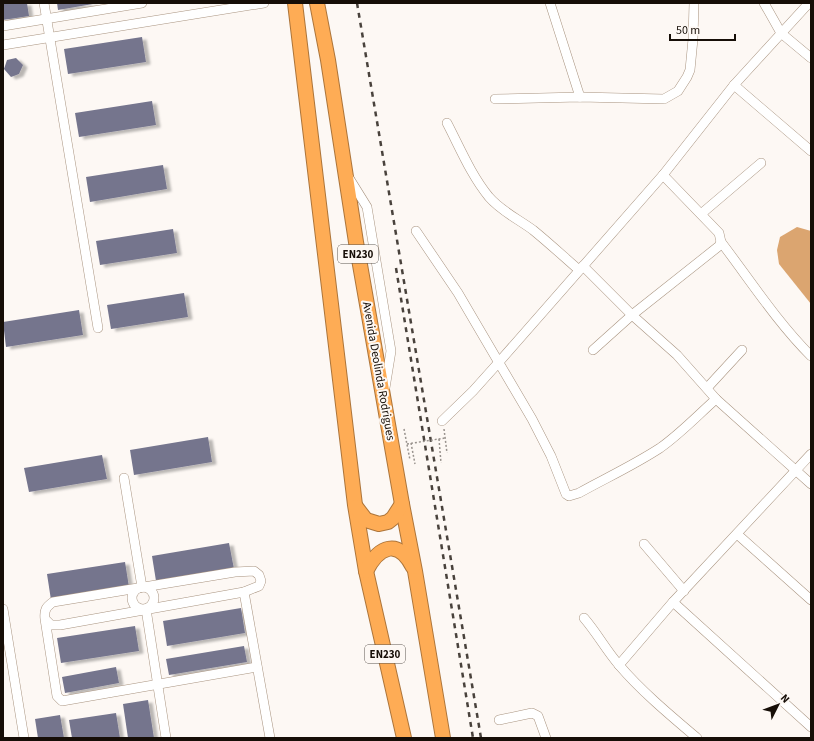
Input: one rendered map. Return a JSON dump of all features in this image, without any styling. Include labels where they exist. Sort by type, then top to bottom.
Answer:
[{"type":"highway","name":"EN230","points":[[295,3],[355,505],[366,571],[404,738]]},
{"type":"highway","name":"Avenida Deolinda Rodrigues","points":[[317,3],[328,60],[345,172],[383,397],[415,571],[443,738]]},
{"type":"highway","points":[[355,505],[366,520],[379,524],[388,522],[393,518],[402,504]]},
{"type":"highway","points":[[366,571],[375,555],[388,548],[396,549],[402,552],[411,562],[415,571]]},
{"type":"street","points":[[44,3],[98,328]]},
{"type":"street","points":[[3,26],[142,3]]},
{"type":"street","points":[[3,45],[228,6],[264,3]]},
{"type":"street","points":[[550,3],[580,97]]},
{"type":"street","points":[[495,99],[580,97],[664,99],[678,91],[690,70],[694,3]]},
{"type":"street","points":[[764,3],[781,33],[811,58]]},
{"type":"street","points":[[442,421],[473,391],[663,175],[734,85],[809,3]]},
{"type":"street","points":[[734,85],[811,151]]},
{"type":"street","points":[[448,123],[480,186],[503,210],[542,237],[581,268],[677,355],[716,399],[811,484]]},
{"type":"street","points":[[701,214],[761,163]]},
{"type":"street","points":[[663,175],[719,233],[721,242],[763,299],[798,343],[811,356]]},
{"type":"street","points":[[416,231],[458,294],[535,425],[551,456],[566,494],[569,496],[579,493],[661,447],[716,399]]},
{"type":"street","points":[[594,350],[632,315],[719,246],[721,242]]},
{"type":"street","points":[[707,388],[742,350]]},
{"type":"street","points":[[618,665],[673,602],[811,454]]},
{"type":"street","points":[[124,478],[142,587]]},
{"type":"street","points":[[737,534],[811,600]]},
{"type":"street","points":[[644,544],[684,591]]},
{"type":"street","points":[[45,619],[51,625],[60,625],[244,592],[259,586],[261,581],[259,575],[254,571],[245,570],[53,602],[47,606],[44,612],[45,619],[57,696],[62,701],[257,667]]},
{"type":"street","points":[[142,587],[150,588],[154,598],[152,604],[146,609],[136,606],[132,599],[136,589],[142,587]]},
{"type":"street","points":[[244,592],[270,738]]},
{"type":"street","points":[[673,602],[811,727]]},
{"type":"street","points":[[3,609],[5,629],[24,738]]},
{"type":"street","points":[[146,609],[166,738]]},
{"type":"street","points":[[584,618],[595,631],[618,665],[662,708],[697,738]]},
{"type":"street","points":[[499,720],[535,714],[538,716],[546,738]]},
{"type":"path","points":[[442,421],[448,453]]},
{"type":"path","points":[[404,429],[410,460]]},
{"type":"path","points":[[407,444],[445,438]]},
{"type":"path","points":[[439,439],[441,463]]},
{"type":"path","points":[[411,443],[415,464]]},
{"type":"shaded area","points":[[797,227],[811,231],[811,304],[779,264],[777,250],[780,237]]},
{"type":"building","points":[[3,3],[27,3],[29,16],[3,20]]},
{"type":"building","points":[[57,3],[93,3],[93,4],[58,10]]},
{"type":"building","points":[[142,37],[146,62],[68,74],[64,49]]},
{"type":"building","points":[[16,58],[23,65],[19,74],[11,77],[4,69],[7,60]]},
{"type":"building","points":[[152,101],[156,125],[79,137],[75,113]]},
{"type":"building","points":[[163,165],[167,189],[90,202],[86,177]]},
{"type":"building","points":[[173,229],[177,253],[100,265],[96,241]]},
{"type":"building","points":[[184,293],[188,317],[111,329],[107,305]]},
{"type":"building","points":[[79,310],[83,335],[6,347],[3,322]]},
{"type":"building","points":[[208,437],[212,462],[134,475],[130,450]]},
{"type":"building","points":[[102,455],[107,479],[29,492],[24,468]]},
{"type":"building","points":[[229,543],[234,569],[156,581],[152,556]]},
{"type":"building","points":[[125,562],[129,587],[51,600],[47,574]]},
{"type":"building","points":[[241,608],[245,633],[167,646],[163,621]]},
{"type":"building","points":[[135,626],[139,651],[61,663],[57,638]]},
{"type":"building","points":[[244,646],[247,662],[169,675],[166,659]]},
{"type":"building","points":[[116,667],[119,683],[65,693],[62,677]]},
{"type":"building","points":[[148,700],[154,738],[128,738],[123,704]]},
{"type":"building","points":[[116,713],[120,738],[72,738],[69,720]]},
{"type":"building","points":[[60,715],[64,738],[38,738],[35,719]]},
{"type":"railway","points":[[357,3],[481,738]]},
{"type":"railway","points":[[396,268],[473,738]]}]
